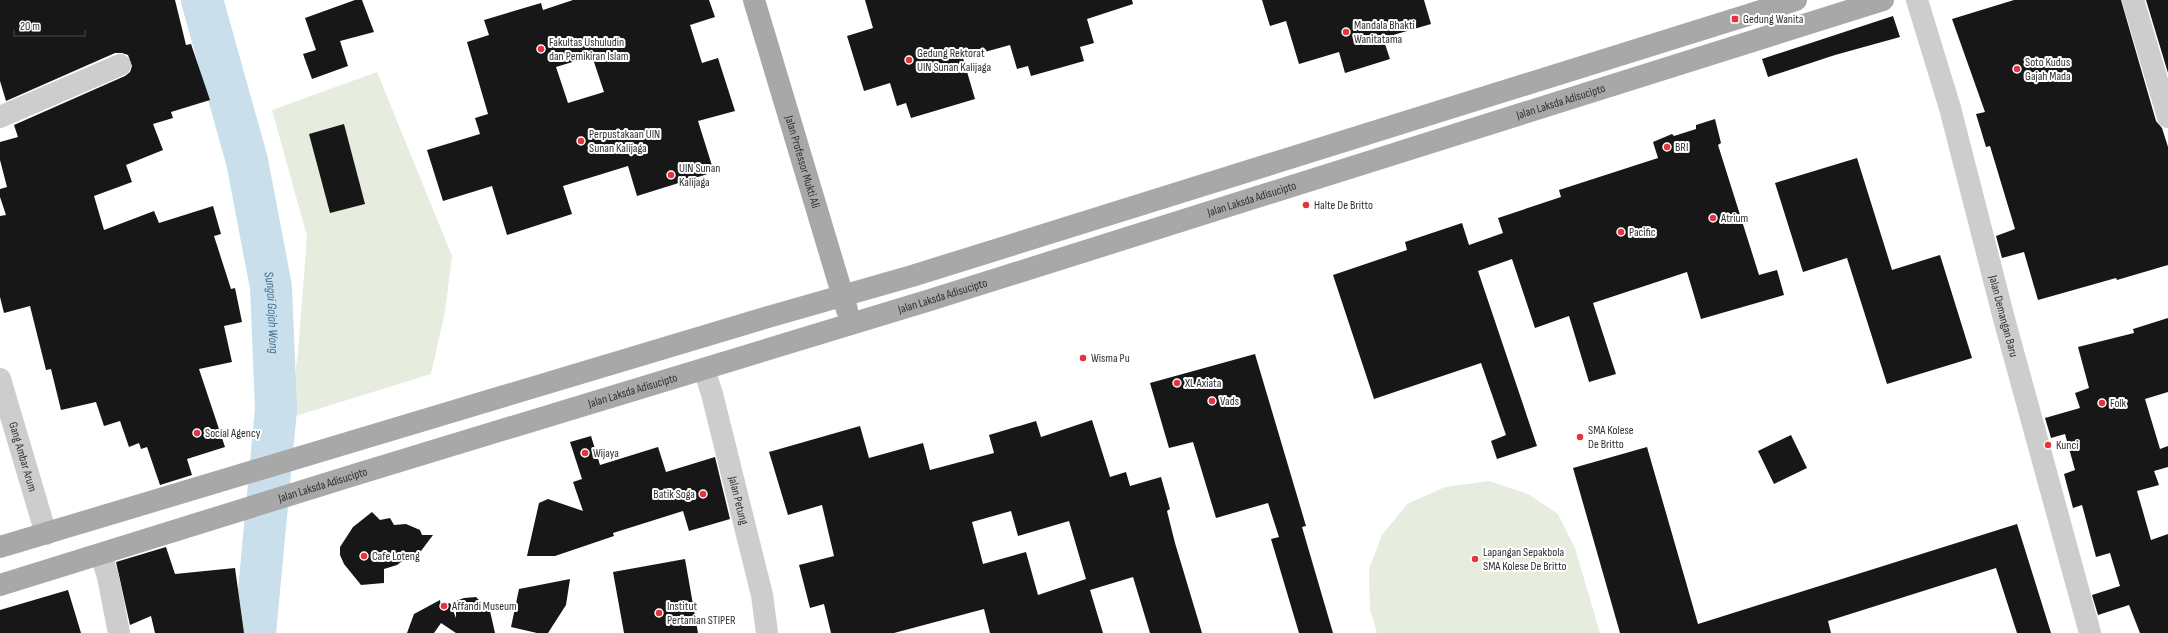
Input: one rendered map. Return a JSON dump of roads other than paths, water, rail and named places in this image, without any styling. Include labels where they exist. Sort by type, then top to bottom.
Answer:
[{"type":"main road","name":"Jalan Professor Mukti Ali","points":[[754,0],[851,324]]},
{"type":"main road","points":[[0,548],[344,444],[912,276],[1796,0]]},
{"type":"main road","name":"Jalan Laksda Adisucipto","points":[[0,585],[354,475],[851,324],[1883,0]]},
{"type":"main road","points":[[1406,121],[1414,148]]},
{"type":"street","name":"Jalan Demangan Baru","points":[[1917,0],[1950,108],[2003,315],[2090,633]]},
{"type":"street","points":[[2133,0],[2168,117]]},
{"type":"street","points":[[0,115],[120,65]]},
{"type":"street","name":"Jalan Petung","points":[[704,369],[712,394],[762,595],[767,633]]},
{"type":"street","name":"Gang Ambar Arum","points":[[0,379],[46,534]]},
{"type":"street","points":[[101,554],[108,577],[119,633]]},
{"type":"waterway","name":"Sungai Gajah Wong","points":[[202,0],[247,161],[271,287],[276,409],[255,633]]},
{"type":"place","name":"Gedung Wanita","points":[[1735,19]]},
{"type":"place","name":"Mandala Bhakti Wanitatama","points":[[1346,32]]},
{"type":"place","name":"Fakultas Ushuludin dan Pemikiran Islam","points":[[541,49]]},
{"type":"place","name":"Gedung Rektorat UIN Sunan Kalijaga","points":[[909,60]]},
{"type":"place","name":"Soto Kudus Gajah Mada","points":[[2017,69]]},
{"type":"place","name":"Perpustakaan UIN Sunan Kalijaga","points":[[581,141]]},
{"type":"place","name":"BRI","points":[[1667,147]]},
{"type":"place","name":"UIN Sunan Kalijaga","points":[[671,175]]},
{"type":"place","name":"Halte De Britto","points":[[1306,205]]},
{"type":"place","name":"Atrium","points":[[1713,218]]},
{"type":"place","name":"Pacific","points":[[1621,232]]},
{"type":"place","name":"Wisma Pu","points":[[1083,358]]},
{"type":"place","name":"XL Axiata","points":[[1177,383]]},
{"type":"place","name":"Vads","points":[[1212,401]]},
{"type":"place","name":"Folk","points":[[2102,403]]},
{"type":"place","name":"Social Agency","points":[[197,433]]},
{"type":"place","name":"SMA Kolese De Britto","points":[[1580,437]]},
{"type":"place","name":"Kunci","points":[[2048,445]]},
{"type":"place","name":"Wijaya","points":[[585,453]]},
{"type":"place","name":"Batik Soga","points":[[703,494]]},
{"type":"place","name":"Cafe Loteng","points":[[364,556]]},
{"type":"place","name":"Lapangan Sepakbola SMA Kolese De Britto","points":[[1475,559]]},
{"type":"place","name":"Affandi Museum","points":[[444,606]]},
{"type":"place","name":"Institut Pertanian STIPER","points":[[659,613]]}]
